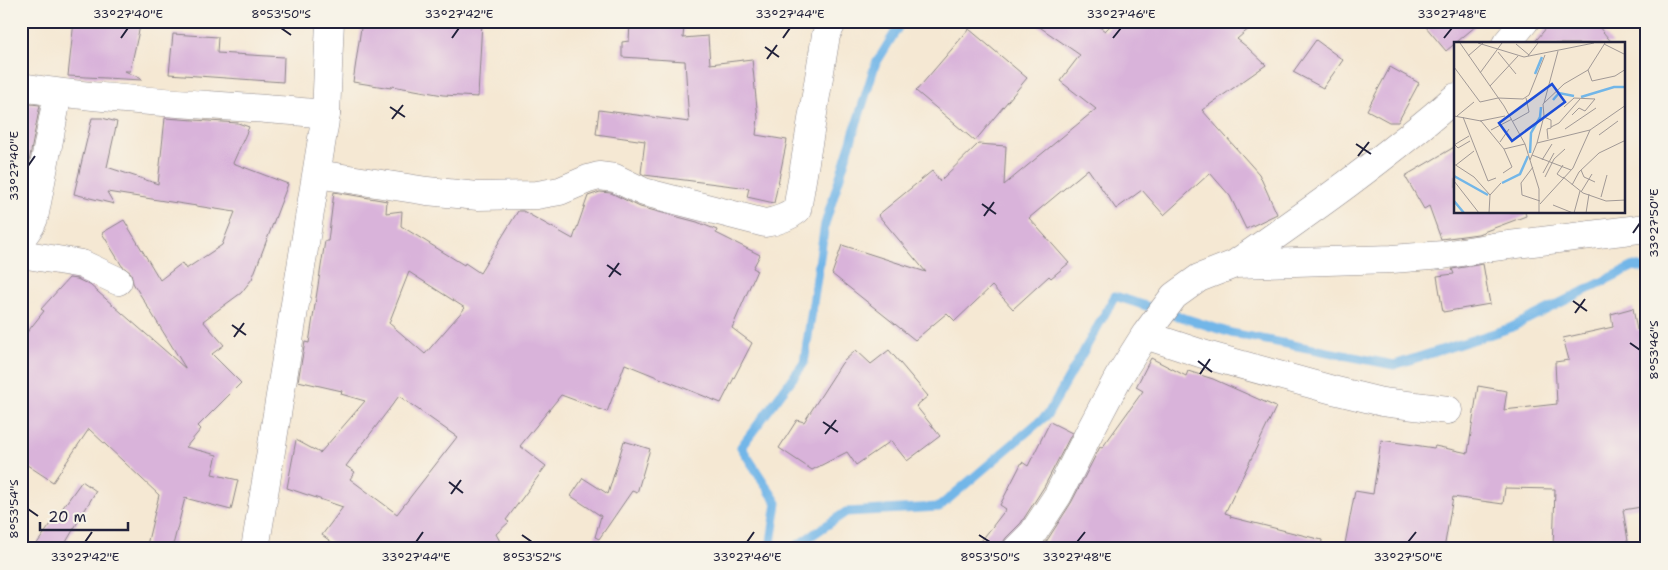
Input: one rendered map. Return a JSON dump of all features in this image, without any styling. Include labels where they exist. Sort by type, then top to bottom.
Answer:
[{"type":"street","points":[[255,549],[326,114],[330,21]]},
{"type":"street","points":[[317,174],[427,191],[478,196],[537,195],[560,191],[588,178],[600,176],[615,178],[644,192],[766,223],[778,221],[797,210],[826,35],[833,21]]},
{"type":"street","points":[[1508,42],[1525,21]]},
{"type":"street","points":[[21,87],[58,93],[326,114]]},
{"type":"street","points":[[21,239],[31,226],[34,218],[58,93]]},
{"type":"street","points":[[1017,549],[1033,533],[1058,495],[1118,378],[1174,296],[1198,278],[1236,264],[1354,180],[1454,99]]},
{"type":"street","points":[[1236,264],[1435,256],[1647,228]]},
{"type":"street","points":[[21,254],[82,264],[118,281]]},
{"type":"street","points":[[1147,333],[1206,355],[1333,390],[1382,402],[1448,410]]},
{"type":"building","points":[[74,21],[96,21],[96,23],[140,26],[130,71],[125,71],[142,80],[68,76]]},
{"type":"building","points":[[362,21],[482,21],[478,97],[443,95],[392,86],[391,88],[353,82]]},
{"type":"building","points":[[1031,21],[1091,21],[1105,31],[1115,21],[1258,21],[1237,39],[1266,65],[1202,110],[1259,174],[1277,214],[1246,229],[1230,196],[1210,173],[1164,215],[1142,190],[1116,209],[1088,169],[1029,218],[1069,263],[1051,278],[1049,276],[1013,309],[992,286],[955,321],[947,313],[915,340],[832,274],[842,245],[926,272],[878,215],[932,171],[940,181],[978,144],[1006,146],[1004,185],[1096,109],[1060,81],[1080,55]]},
{"type":"building","points":[[1421,21],[1482,21],[1457,42],[1454,42],[1454,44],[1446,51]]},
{"type":"building","points":[[1552,21],[1594,21],[1611,42],[1535,42]]},
{"type":"building","points":[[630,22],[684,25],[683,38],[708,36],[710,64],[752,59],[758,118],[756,135],[787,140],[774,203],[747,197],[749,188],[644,175],[641,173],[645,141],[596,134],[599,110],[689,122],[685,61],[622,57],[622,42],[629,41]]},
{"type":"building","points":[[969,29],[1027,78],[975,141],[916,91]]},
{"type":"building","points":[[173,34],[218,37],[217,53],[284,57],[283,82],[169,74]]},
{"type":"building","points":[[1316,40],[1343,60],[1323,88],[1293,72]]},
{"type":"building","points":[[1390,67],[1419,83],[1398,122],[1389,122],[1367,110]]},
{"type":"building","points":[[21,103],[40,105],[26,177],[21,177]]},
{"type":"building","points":[[92,118],[102,118],[117,122],[107,167],[158,184],[165,118],[238,123],[249,127],[233,163],[288,184],[252,279],[241,293],[203,321],[224,345],[212,354],[241,383],[198,426],[201,429],[186,447],[217,455],[212,474],[238,480],[231,510],[185,498],[172,549],[146,549],[159,495],[89,429],[53,482],[21,461],[21,340],[44,311],[41,309],[69,278],[77,279],[90,285],[186,369],[133,283],[131,273],[122,266],[102,233],[124,220],[160,280],[182,263],[186,269],[222,245],[235,212],[107,192],[114,204],[74,194]]},
{"type":"building","points":[[1454,147],[1454,214],[1526,214],[1526,216],[1478,234],[1441,239],[1429,206],[1424,209],[1405,176]]},
{"type":"building","points":[[334,192],[387,201],[386,213],[402,211],[401,226],[480,273],[518,211],[523,211],[573,239],[588,196],[600,192],[611,193],[640,207],[697,222],[717,230],[716,233],[760,255],[753,268],[757,270],[732,328],[752,343],[721,403],[625,364],[607,412],[561,395],[520,446],[546,466],[506,520],[509,522],[496,534],[504,549],[341,549],[322,535],[343,507],[287,488],[296,440],[320,453],[365,401],[341,394],[342,391],[298,381],[305,342],[309,343],[325,241],[328,241]],"holes":[[[409,272],[465,308],[425,354],[389,323]],[[399,396],[457,437],[397,514],[350,479],[355,472],[346,466]]]},
{"type":"building","points":[[1483,264],[1490,304],[1443,312],[1437,276],[1454,274],[1452,269]]},
{"type":"building","points":[[1633,308],[1637,330],[1647,326],[1647,506],[1623,510],[1628,541],[1589,547],[1589,549],[1553,549],[1555,489],[1505,488],[1503,504],[1453,497],[1444,549],[1344,549],[1355,491],[1373,494],[1381,440],[1434,448],[1435,446],[1468,453],[1478,386],[1507,391],[1504,410],[1557,404],[1555,362],[1569,360],[1563,338],[1613,327],[1611,314]]},
{"type":"building","points":[[856,350],[871,364],[889,350],[928,396],[916,406],[940,436],[907,461],[891,441],[856,465],[847,452],[812,470],[779,448],[797,420],[804,422],[842,363]]},
{"type":"building","points":[[1151,358],[1186,376],[1188,371],[1213,379],[1276,407],[1225,513],[1231,515],[1230,517],[1322,540],[1321,549],[1039,549],[1046,542],[1071,503],[1100,447],[1102,448],[1143,391],[1136,387]]},
{"type":"building","points":[[1050,422],[1072,433],[1044,487],[1021,523],[1006,538],[1002,544],[1002,549],[975,549],[1006,509],[1000,505],[1022,462],[1028,466]]},
{"type":"building","points":[[624,441],[650,449],[637,493],[632,491],[599,539],[595,537],[601,516],[571,496],[583,478],[608,494]]},
{"type":"building","points":[[82,481],[96,491],[62,549],[33,549]]},
{"type":"waterway","points":[[770,549],[777,503],[741,447],[804,363],[825,224],[875,65],[902,21]]},
{"type":"waterway","points":[[792,549],[846,512],[939,507],[1048,414],[1115,296],[1231,333],[1394,365],[1510,328],[1634,266],[1647,269]]}]
